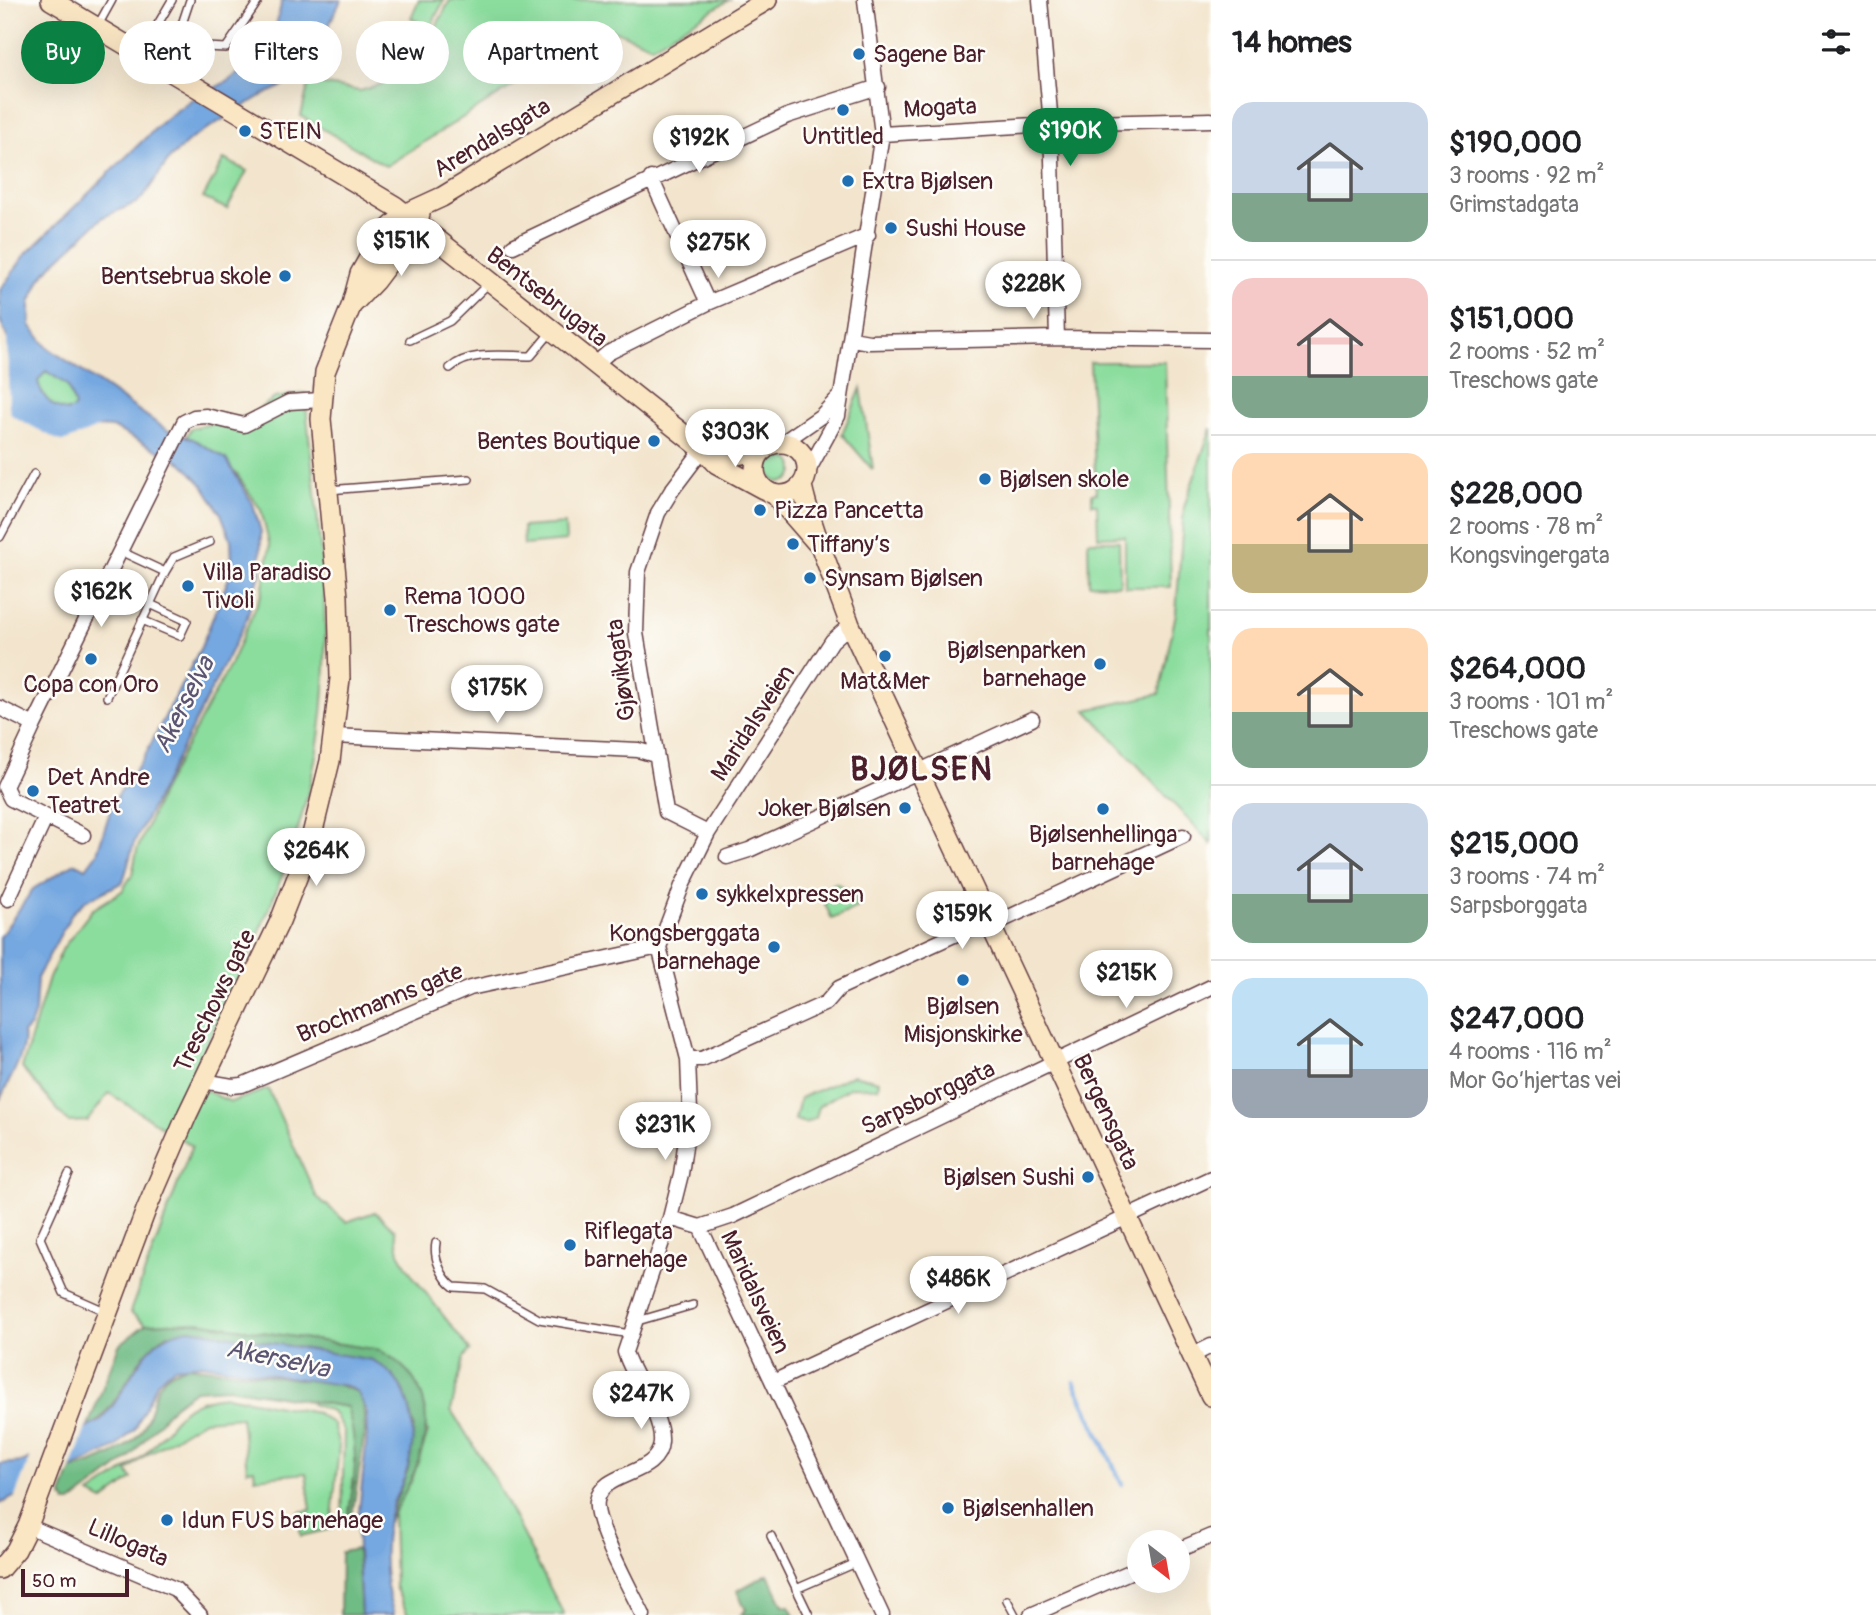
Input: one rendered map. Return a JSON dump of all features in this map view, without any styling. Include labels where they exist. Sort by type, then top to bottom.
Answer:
[{"type":"street","name":"Bentsebrugata","points":[[51,0],[87,21]]},
{"type":"street","name":"Arendalsgata","points":[[415,216],[767,0]]},
{"type":"street","points":[[843,393],[830,409],[773,447],[755,466],[757,478],[769,492],[790,494],[805,479],[833,430],[843,393],[882,134],[865,0]]},
{"type":"street","points":[[1040,0],[1051,124],[1057,338]]},
{"type":"street","name":"Bentsebrugata","points":[[191,84],[415,216],[489,282],[705,450],[717,464],[769,492]]},
{"type":"street","points":[[513,246],[651,178],[787,116],[878,87]]},
{"type":"street","name":"Mogata","points":[[882,134],[1051,124],[1211,120]]},
{"type":"street","points":[[651,178],[708,303]]},
{"type":"street","name":"Treschows gate","points":[[0,1569],[16,1550],[28,1526],[146,1210],[294,888],[317,821],[333,736],[341,648],[321,400],[331,355],[352,304],[375,281],[415,216]]},
{"type":"street","points":[[594,365],[608,353],[708,303],[868,235]]},
{"type":"street","points":[[852,340],[1211,340]]},
{"type":"street","points":[[83,835],[11,799],[5,787],[179,430],[194,417],[206,416],[244,425],[289,402],[321,400]]},
{"type":"street","points":[[705,450],[737,454],[773,447],[801,452],[805,479]]},
{"type":"street","name":"Gjøvikgata","points":[[705,450],[672,490],[659,513],[638,572],[636,633],[666,812],[708,833]]},
{"type":"street","name":"Bergensgata","points":[[805,479],[817,544],[839,591],[850,625],[1211,1396]]},
{"type":"street","name":"Bergensgata","points":[[769,492],[817,544]]},
{"type":"street","name":"Maridalsveien","points":[[659,947],[682,886],[708,833],[832,641],[850,625]]},
{"type":"street","points":[[0,708],[34,725]]},
{"type":"street","points":[[727,857],[749,850],[1032,719]]},
{"type":"street","points":[[333,736],[638,750],[655,755]]},
{"type":"street","points":[[8,899],[46,817]]},
{"type":"street","points":[[688,1059],[702,1059],[826,1003],[839,989],[1183,836]]},
{"type":"street","points":[[643,1615],[600,1523],[597,1505],[604,1488],[646,1465],[660,1448],[658,1425],[625,1352],[670,1217],[681,1174],[690,1112],[688,1059],[659,947]]},
{"type":"street","name":"Brochmanns gate","points":[[204,1081],[242,1085],[470,988],[659,947]]},
{"type":"street","name":"Sarpsborggata","points":[[700,1227],[733,1216],[1211,987]]},
{"type":"street","points":[[773,1382],[1211,1178]]},
{"type":"street","name":"Maridalsveien","points":[[670,1217],[700,1227],[882,1615]]},
{"type":"street","points":[[1191,1356],[1211,1346]]},
{"type":"street","name":"Lillogata","points":[[28,1526],[175,1589],[200,1615]]},
{"type":"street","points":[[1190,1545],[1211,1536]]},
{"type":"street","points":[[1031,1615],[1127,1572]]},
{"type":"lane","points":[[100,21],[111,0]]},
{"type":"lane","points":[[160,21],[172,0]]},
{"type":"lane","points":[[190,0],[179,33],[205,47],[226,48],[259,0]]},
{"type":"lane","points":[[410,340],[450,321],[472,303],[489,282]]},
{"type":"lane","points":[[450,368],[457,362],[477,356],[531,356],[551,331]]},
{"type":"lane","points":[[0,537],[34,474]]},
{"type":"lane","points":[[327,490],[470,479]]},
{"type":"lane","points":[[107,697],[174,557],[211,542]]},
{"type":"lane","points":[[120,551],[165,572]]},
{"type":"lane","points":[[142,620],[180,636],[187,621],[150,604]]},
{"type":"lane","points":[[69,1174],[40,1238],[42,1247],[64,1293],[107,1312]]},
{"type":"lane","points":[[436,1243],[434,1252],[441,1271],[454,1287],[485,1289],[539,1318],[631,1328],[693,1305]]},
{"type":"lane","points":[[771,1536],[808,1615]]},
{"type":"lane","points":[[796,1589],[856,1563]]},
{"type":"lane","points":[[1007,1600],[1015,1615]]},
{"type":"green space","points":[[419,0],[444,0],[434,21],[417,21],[411,18]]},
{"type":"green space","points":[[450,0],[729,0],[652,46],[623,34],[623,21],[463,21],[463,84],[516,84],[386,166],[301,116],[309,84],[360,91],[382,84],[449,84],[449,21],[439,21]]},
{"type":"green space","points":[[224,159],[247,171],[227,209],[203,198]]},
{"type":"green space","points":[[1090,362],[1165,362],[1171,587],[1125,587],[1125,536],[1098,537],[1097,504],[1092,504],[1092,494],[1096,493]]},
{"type":"green space","points":[[46,371],[67,385],[75,406],[72,411],[55,406],[42,393],[38,381]]},
{"type":"green space","points":[[861,388],[873,469],[842,434]]},
{"type":"green space","points":[[305,393],[325,615],[324,689],[318,742],[308,793],[276,892],[188,1083],[231,1102],[268,1089],[316,1196],[346,1222],[375,1212],[395,1230],[399,1253],[412,1275],[470,1350],[464,1357],[451,1410],[491,1473],[564,1615],[408,1615],[395,1587],[393,1512],[412,1480],[428,1432],[379,1350],[198,1322],[146,1324],[130,1312],[192,1146],[109,1093],[87,1121],[68,1122],[22,1068],[49,978],[63,948],[92,910],[122,891],[132,875],[137,850],[161,793],[230,665],[262,593],[270,547],[261,510],[236,473],[183,441],[192,428],[248,416],[275,398]]},
{"type":"green space","points":[[1211,428],[1211,844],[1086,710],[1159,694],[1176,613],[1184,507]]},
{"type":"green space","points":[[781,456],[790,460],[794,469],[790,478],[781,482],[772,478],[768,469],[772,460]]},
{"type":"green space","points":[[565,524],[566,541],[524,545],[523,527]]},
{"type":"green space","points":[[1088,541],[1119,541],[1120,585],[1089,584]]},
{"type":"green space","points":[[836,883],[853,893],[858,907],[832,919],[819,892]]},
{"type":"green space","points":[[853,1075],[879,1081],[878,1088],[851,1087],[819,1106],[816,1118],[805,1123],[795,1120],[800,1098]]},
{"type":"green space","points":[[198,1322],[379,1350],[403,1366],[418,1386],[425,1407],[426,1429],[412,1476],[388,1522],[408,1469],[414,1426],[401,1387],[371,1360],[168,1334],[155,1343],[135,1367],[110,1407],[87,1429],[119,1345],[146,1324]]},
{"type":"green space","points":[[186,1366],[333,1383],[357,1392],[363,1400],[365,1431],[351,1523],[347,1523],[355,1452],[347,1407],[228,1388],[195,1390],[173,1406],[128,1459],[71,1503],[66,1503],[62,1495],[71,1470],[110,1455],[129,1444],[142,1430],[159,1384],[174,1371]]},
{"type":"green space","points":[[227,1396],[317,1413],[333,1424],[339,1446],[331,1529],[301,1536],[298,1512],[311,1510],[306,1473],[255,1478],[254,1469],[247,1470],[241,1417],[204,1420],[143,1457],[127,1471],[132,1479],[103,1501],[90,1494],[143,1456],[186,1409],[210,1398]]},
{"type":"green space","points":[[311,1401],[348,1407],[354,1438],[355,1465],[347,1523],[342,1523],[344,1431],[332,1411],[311,1404]]},
{"type":"green space","points":[[357,1549],[361,1615],[340,1615],[341,1552]]},
{"type":"green space","points":[[768,1574],[783,1605],[789,1606],[794,1615],[740,1615],[746,1610],[737,1591]]},
{"type":"water","points":[[282,0],[341,0],[331,21],[277,21]]},
{"type":"water","points":[[228,81],[229,84],[287,84],[259,97],[191,139],[170,158],[144,196],[136,203],[103,217],[53,264],[40,279],[30,303],[30,325],[47,347],[167,430],[193,439],[226,459],[253,504],[261,532],[260,574],[246,621],[134,843],[123,882],[85,901],[72,913],[37,978],[35,1012],[30,1026],[23,1033],[20,1058],[0,1100],[0,937],[33,889],[75,863],[86,868],[97,853],[113,802],[143,759],[201,647],[232,566],[231,540],[221,514],[203,485],[182,463],[114,428],[71,426],[47,414],[29,391],[0,320],[0,290],[26,254],[164,120],[191,100]],"holes":[[[46,371],[67,385],[75,406],[72,411],[60,409],[42,393],[38,381]]]},
{"type":"water","points":[[190,1329],[372,1360],[386,1369],[397,1381],[410,1409],[412,1441],[406,1473],[391,1507],[386,1531],[386,1579],[394,1615],[361,1615],[357,1529],[367,1436],[366,1409],[357,1392],[347,1386],[202,1364],[175,1367],[158,1381],[135,1429],[116,1447],[0,1504],[0,1464],[24,1462],[100,1421],[147,1353],[173,1333]]},
{"type":"pier","points":[[87,1425],[69,1475],[13,1502],[31,1455]]},
{"type":"waterway","name":"Akerselva","points":[[20,337],[22,406],[63,428],[101,412]]},
{"type":"waterway","points":[[1074,1382],[1122,1484]]},
{"type":"place","name":"Sagene Bar","points":[[859,54]]},
{"type":"place","name":"Untitled","points":[[843,110]]},
{"type":"place","name":"STEIN","points":[[245,131]]},
{"type":"place","name":"Extra Bjølsen","points":[[848,181]]},
{"type":"place","name":"Sushi House","points":[[891,228]]},
{"type":"place","name":"Bentsebrua skole","points":[[285,276]]},
{"type":"place","name":"Bentes Boutique","points":[[654,441]]},
{"type":"place","name":"Bjølsen skole","points":[[985,479]]},
{"type":"place","name":"Pizza Pancetta","points":[[760,510]]},
{"type":"place","name":"Tiffany’s","points":[[793,544]]},
{"type":"place","name":"Synsam Bjølsen","points":[[810,578]]},
{"type":"place","name":"Villa Paradiso Tivoli","points":[[188,586]]},
{"type":"place","name":"Rema 1000 Treschows gate","points":[[390,610]]},
{"type":"place","name":"Mat&Mer","points":[[885,656]]},
{"type":"place","name":"Copa con Oro","points":[[91,659]]},
{"type":"place","name":"Bjølsenparken barnehage","points":[[1100,664]]},
{"type":"place","name":"Det Andre Teatret","points":[[33,791]]},
{"type":"place","name":"Joker Bjølsen","points":[[905,808]]},
{"type":"place","name":"Bjølsenhellinga barnehage","points":[[1103,809]]},
{"type":"place","name":"sykkelxpressen","points":[[702,894]]},
{"type":"place","name":"Kongsberggata barnehage","points":[[774,947]]},
{"type":"place","name":"Bjølsen Misjonskirke","points":[[963,980]]},
{"type":"place","name":"Bjølsen Sushi","points":[[1088,1177]]},
{"type":"place","name":"Riflegata barnehage","points":[[570,1245]]},
{"type":"place","name":"Bjølsenhallen","points":[[948,1508]]},
{"type":"place","name":"Idun FUS barnehage","points":[[167,1520]]},
{"type":"district","name":"BJØLSEN","points":[[922,770]]}]
